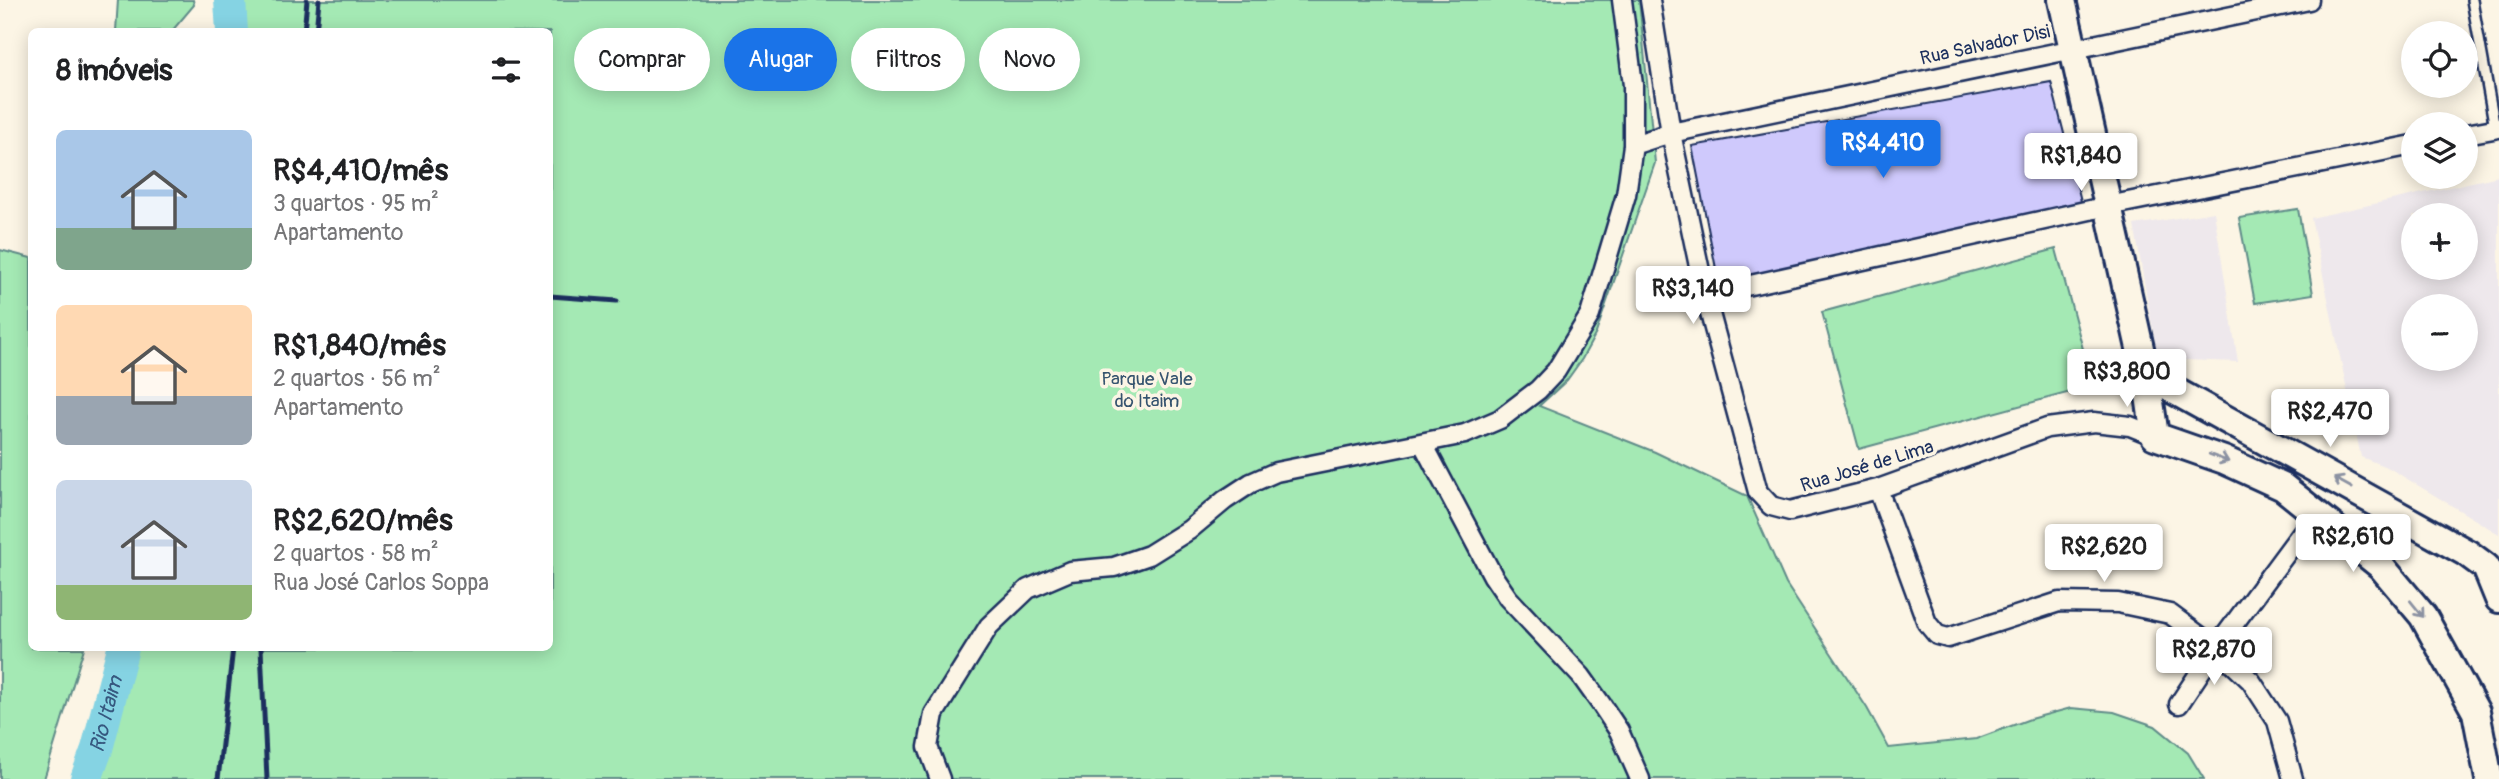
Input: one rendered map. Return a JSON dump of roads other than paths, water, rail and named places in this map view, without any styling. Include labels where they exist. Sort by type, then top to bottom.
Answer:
[{"type":"street","points":[[940,779],[928,747],[934,714],[989,626],[1028,589],[1070,571],[1114,567],[1149,555],[1189,530],[1225,500],[1251,483],[1276,472],[1465,434],[1500,419],[1538,390],[1556,371],[1590,315],[1626,195],[1633,145],[1633,85],[1622,0]]},
{"type":"street","name":"Rua José de Lima","points":[[1650,0],[1671,133],[1704,295],[1758,492],[1771,506],[1790,511],[1878,489],[2047,428],[2094,422],[2130,426],[2155,436]]},
{"type":"street","points":[[2062,0],[2146,375],[2155,436],[2224,460],[2283,487],[2381,566],[2423,616],[2476,712],[2489,779]]},
{"type":"street","name":"Rua Salvador Disi","points":[[1633,145],[1671,133],[2309,0]]},
{"type":"street","points":[[2478,132],[2497,128]]},
{"type":"street","points":[[1704,295],[2108,206],[2401,147]]},
{"type":"street","points":[[2146,375],[2492,567],[2499,599]]},
{"type":"street","points":[[1423,444],[1493,576],[1508,598],[1581,676],[1619,731],[1640,779]]},
{"type":"street","points":[[1878,489],[1927,623],[1937,635],[1948,638],[2059,602],[2118,603],[2170,614],[2216,648],[2251,681],[2277,721],[2294,779]]},
{"type":"street","points":[[2179,704],[2216,648],[2317,512]]},
{"type":"lane","points":[[2472,0],[2497,128]]},
{"type":"waterway","name":"Rio Itaim","points":[[230,0],[232,28]]},
{"type":"waterway","name":"Rio Itaim","points":[[86,779],[97,749],[122,651]]},
{"type":"railway","points":[[304,28],[307,0]]},
{"type":"railway","points":[[316,28],[319,0]]},
{"type":"railway","points":[[553,296],[617,301]]},
{"type":"railway","points":[[218,779],[233,651]]},
{"type":"railway","points":[[261,651],[267,779]]},
{"type":"park label","name":"Parque Vale do Itaim","points":[[1147,390]]}]
